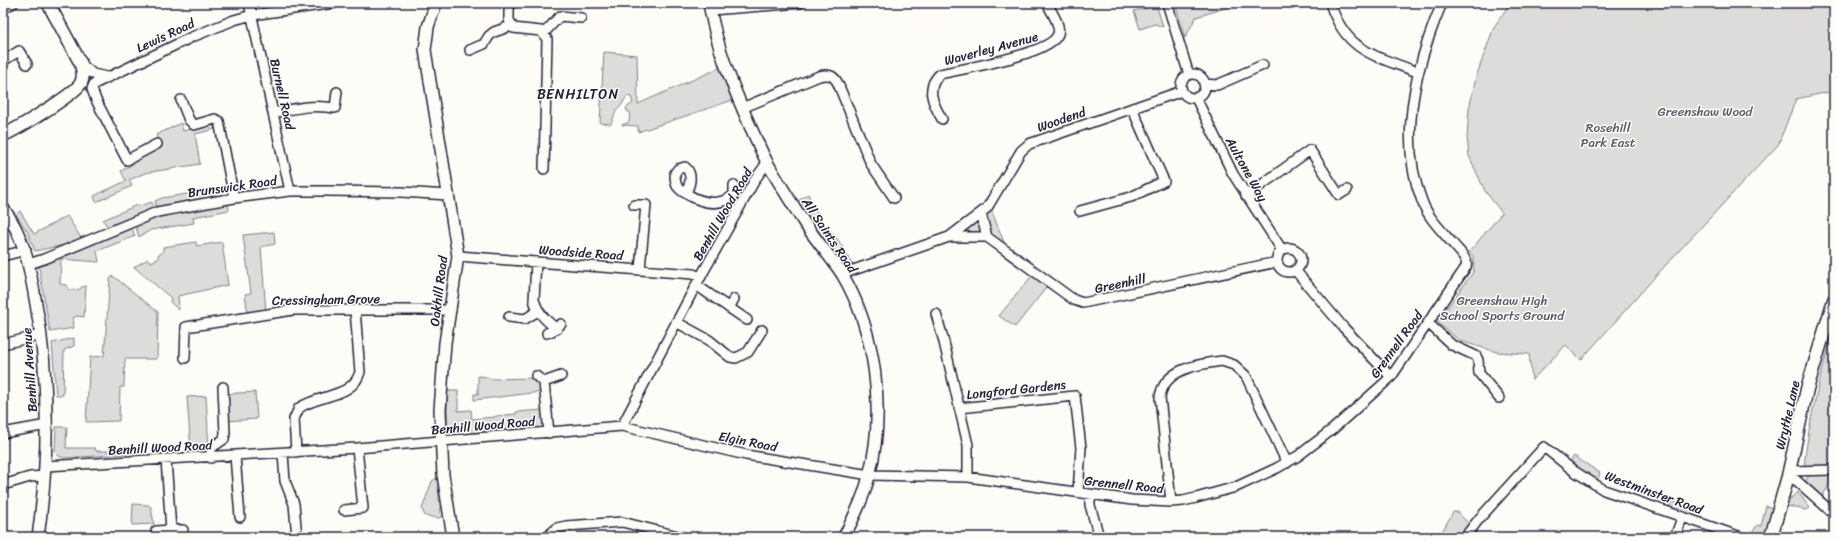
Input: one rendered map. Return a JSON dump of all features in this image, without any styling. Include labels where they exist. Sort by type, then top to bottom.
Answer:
[{"type":"main road","points":[[3,135],[60,101],[78,87],[82,81],[83,74],[81,64],[48,3]]},
{"type":"main road","name":"Wrythe Lane","points":[[1771,537],[1788,474],[1807,389],[1834,300]]},
{"type":"street","points":[[3,10],[15,3]]},
{"type":"street","name":"Burnell Road","points":[[249,3],[290,191]]},
{"type":"street","name":"Lewis Road","points":[[157,144],[127,160],[101,111],[92,90],[94,84],[202,33],[252,14],[335,3]]},
{"type":"street","name":"Oakhill Road","points":[[436,3],[428,27],[426,50],[458,256],[442,377],[440,442],[446,500],[453,537]]},
{"type":"street","points":[[509,3],[511,26],[515,30],[537,30],[544,33],[547,39],[544,169]]},
{"type":"street","points":[[710,6],[800,3]]},
{"type":"street","name":"Waverley Avenue","points":[[942,119],[933,105],[931,96],[936,79],[940,74],[1026,54],[1052,43],[1059,32],[1058,25],[1047,3]]},
{"type":"street","points":[[1166,3],[1189,75]]},
{"type":"street","points":[[1330,3],[1337,22],[1345,36],[1355,45],[1368,52],[1417,72],[1429,34],[1442,3]]},
{"type":"street","name":"All Saints Road","points":[[710,6],[719,44],[742,108],[767,163],[803,220],[842,274],[862,317],[874,373],[877,414],[870,475],[863,496],[844,537]]},
{"type":"street","points":[[544,33],[560,16],[581,18]]},
{"type":"street","points":[[470,50],[484,44],[489,36],[494,32],[511,26]]},
{"type":"street","points":[[3,61],[19,51],[27,64]]},
{"type":"street","points":[[81,64],[93,74],[107,77]]},
{"type":"street","points":[[1204,84],[1217,85],[1263,65]]},
{"type":"street","name":"Grennell Road","points":[[870,475],[968,477],[1078,492],[1090,495],[1132,500],[1171,502],[1196,498],[1236,487],[1287,463],[1333,429],[1391,377],[1466,268],[1466,260],[1434,221],[1422,201],[1414,174],[1411,143],[1411,120],[1417,72]]},
{"type":"street","points":[[742,108],[819,76],[825,74],[832,75],[836,78],[840,86],[871,164],[894,198]]},
{"type":"street","points":[[1193,74],[1200,77],[1204,84],[1203,91],[1196,98],[1187,97],[1182,91],[1181,87],[1183,80],[1189,75],[1193,74]]},
{"type":"street","name":"Woodend","points":[[842,274],[949,237],[982,214],[991,203],[1025,147],[1182,91]]},
{"type":"street","points":[[274,113],[318,105],[335,108],[337,92]]},
{"type":"street","name":"Aultone Way","points":[[1196,98],[1233,174],[1282,250]]},
{"type":"street","points":[[181,100],[189,120],[194,125],[215,120],[219,121],[234,198]]},
{"type":"street","points":[[1080,211],[1131,197],[1164,181],[1132,108]]},
{"type":"street","points":[[1246,196],[1310,150],[1339,195],[1348,190]]},
{"type":"street","name":"Benhill Wood Road","points":[[3,485],[45,471],[166,460],[440,442],[622,426],[676,322],[743,200],[767,163]]},
{"type":"street","points":[[734,186],[734,195]]},
{"type":"street","name":"Brunswick Road","points":[[29,264],[157,212],[234,198],[290,191],[365,191],[448,195]]},
{"type":"street","points":[[686,193],[706,202],[728,200],[734,195]]},
{"type":"street","points":[[734,195],[743,200]]},
{"type":"street","points":[[634,205],[646,205],[640,270]]},
{"type":"street","name":"Benhill Avenue","points":[[3,208],[20,234],[26,250],[41,335],[45,372],[47,425],[45,471],[38,537]]},
{"type":"street","points":[[982,214],[987,237]]},
{"type":"street","name":"Woodend","points":[[949,237],[987,237]]},
{"type":"street","name":"Greenhill","points":[[987,237],[1074,300],[1083,303],[1277,262]]},
{"type":"street","points":[[1289,248],[1299,253],[1300,264],[1294,270],[1284,270],[1277,262],[1277,255],[1282,250],[1289,248]]},
{"type":"street","points":[[3,256],[26,250]]},
{"type":"street","name":"Woodside Road","points":[[458,256],[693,274],[701,277]]},
{"type":"street","points":[[536,262],[534,300],[538,311],[547,322],[559,326],[547,333]]},
{"type":"street","points":[[1294,270],[1344,327],[1391,377]]},
{"type":"street","points":[[696,286],[747,320]]},
{"type":"street","points":[[729,308],[734,299]]},
{"type":"street","name":"Cressingham Grove","points":[[185,358],[186,327],[293,310],[451,310]]},
{"type":"street","points":[[296,452],[294,419],[299,408],[350,388],[358,380],[360,372],[355,310]]},
{"type":"street","points":[[509,317],[525,319],[538,311]]},
{"type":"street","points":[[936,314],[944,338],[968,445],[968,477]]},
{"type":"street","points":[[676,322],[710,340],[730,357],[736,358],[748,352],[762,330]]},
{"type":"street","points":[[1428,323],[1452,345],[1476,356],[1480,373],[1499,398]]},
{"type":"street","points":[[3,344],[41,335]]},
{"type":"street","points":[[1171,502],[1160,397],[1165,383],[1174,374],[1180,371],[1222,361],[1240,369],[1250,384],[1287,463]]},
{"type":"street","points":[[536,376],[544,382],[549,433]]},
{"type":"street","points":[[544,382],[561,376]]},
{"type":"street","points":[[211,458],[211,448],[224,439],[223,387]]},
{"type":"street","name":"Longford Gardens","points":[[959,408],[1074,396],[1081,448],[1078,492]]},
{"type":"street","points":[[3,433],[47,425]]},
{"type":"street","name":"Elgin Road","points":[[622,426],[746,455],[870,475]]},
{"type":"street","name":"Westminster Road","points":[[1465,537],[1479,519],[1544,447],[1579,474],[1604,490],[1682,518],[1742,537]]},
{"type":"street","points":[[344,510],[363,508],[357,448]]},
{"type":"street","points":[[283,453],[285,481],[294,504],[297,537]]},
{"type":"street","points":[[235,456],[240,517]]},
{"type":"street","points":[[166,460],[171,530]]},
{"type":"street","points":[[1788,474],[1834,470]]},
{"type":"street","points":[[1788,474],[1834,514]]},
{"type":"street","points":[[1090,495],[1090,505],[1099,537]]},
{"type":"street","points":[[1675,537],[1682,518]]},
{"type":"street","points":[[551,537],[551,533],[557,528],[566,526],[622,522],[682,537]]},
{"type":"street","points":[[156,531],[183,530]]},
{"type":"green space","points":[[1156,3],[1163,27],[1155,24],[1140,29],[1134,11],[1148,8]]},
{"type":"green space","points":[[1175,3],[1228,3],[1229,7],[1196,17],[1185,38]]},
{"type":"green space","name":"Rosehill Park East","points":[[1510,3],[1834,3],[1834,91],[1796,99],[1778,145],[1663,268],[1581,360],[1566,345],[1532,380],[1529,354],[1497,352],[1460,341],[1437,322],[1474,271],[1473,256],[1469,252],[1502,213],[1485,191],[1469,156],[1467,138],[1469,109],[1476,77],[1494,27]]},
{"type":"green space","points":[[604,52],[637,55],[638,104],[724,66],[736,99],[638,132],[638,126],[622,125],[629,122],[630,112],[627,111],[626,108],[633,103],[631,97],[627,96],[616,111],[611,124],[600,123]]},
{"type":"green space","points":[[181,123],[183,131],[213,124],[215,129],[195,134],[200,164],[145,173],[129,180],[132,186],[96,202],[94,196],[126,181],[121,171],[134,163],[136,158],[160,145],[156,135]]},
{"type":"green space","points":[[212,190],[215,191],[217,199],[157,209],[155,201],[162,198]]},
{"type":"green space","points":[[808,194],[819,217],[841,244],[854,268],[842,273],[794,204]]},
{"type":"green space","points":[[228,201],[229,210],[193,217],[194,223],[151,230],[139,237],[135,224],[157,214]]},
{"type":"green space","points":[[152,202],[154,211],[109,229],[103,220],[137,205],[139,206]]},
{"type":"green space","points":[[990,207],[1004,242],[1003,247],[988,236],[953,235]]},
{"type":"green space","points":[[20,211],[34,234],[67,216],[83,241],[35,251],[27,231],[16,215]]},
{"type":"green space","points":[[131,226],[135,236],[97,251],[99,262],[61,259],[60,284],[66,285],[69,290],[78,290],[86,286],[84,317],[77,316],[73,318],[74,328],[50,332],[39,267],[60,256]]},
{"type":"green space","points":[[274,232],[275,244],[261,247],[266,312],[248,315],[245,294],[251,293],[243,235]]},
{"type":"green space","points":[[196,242],[197,246],[222,242],[228,285],[178,296],[179,310],[170,302],[171,298],[134,267],[148,259],[150,262],[158,259],[158,255],[163,252],[163,247]]},
{"type":"green space","points":[[1035,272],[1050,283],[1015,327],[999,316]]},
{"type":"green space","points":[[113,276],[158,312],[157,359],[125,359],[124,387],[120,387],[119,421],[86,422],[90,357],[104,356],[110,279]]},
{"type":"green space","points":[[1834,330],[1834,466],[1804,466],[1816,397]]},
{"type":"green space","points":[[74,338],[74,346],[64,350],[63,395],[56,395],[52,343]]},
{"type":"green space","points":[[478,376],[491,379],[534,378],[541,383],[541,392],[474,400],[474,394],[478,394]]},
{"type":"green space","points":[[447,391],[458,391],[458,411],[471,410],[472,419],[516,414],[516,412],[543,410],[544,424],[542,427],[447,435]]},
{"type":"green space","points":[[255,392],[257,419],[225,421],[224,394]]},
{"type":"green space","points":[[206,396],[209,450],[191,451],[187,397]]},
{"type":"green space","points":[[56,427],[67,427],[66,448],[95,448],[96,451],[141,451],[141,453],[64,458],[55,452]]},
{"type":"green space","points":[[1574,456],[1600,473],[1596,484],[1568,464]]},
{"type":"green space","points":[[1809,475],[1830,475],[1828,487],[1821,498],[1805,482]]},
{"type":"green space","points":[[437,478],[441,517],[439,518],[425,516],[422,509],[432,481]]},
{"type":"green space","points":[[1798,492],[1810,508],[1806,510],[1787,506],[1791,498]]},
{"type":"green space","points":[[1671,501],[1701,510],[1698,521],[1668,511]]},
{"type":"green space","points":[[133,504],[148,505],[151,507],[154,524],[132,525]]},
{"type":"green space","points":[[1766,506],[1778,509],[1770,537],[1751,537],[1755,528],[1758,525],[1761,526]]},
{"type":"green space","points":[[1453,512],[1457,512],[1471,526],[1463,537],[1439,537]]},
{"type":"district","name":"BENHILTON","points":[[578,94]]},
{"type":"park label","name":"Greenshaw Wood","points":[[1705,111]]},
{"type":"park label","name":"Greenshaw High School Sports Ground","points":[[1502,308]]}]
